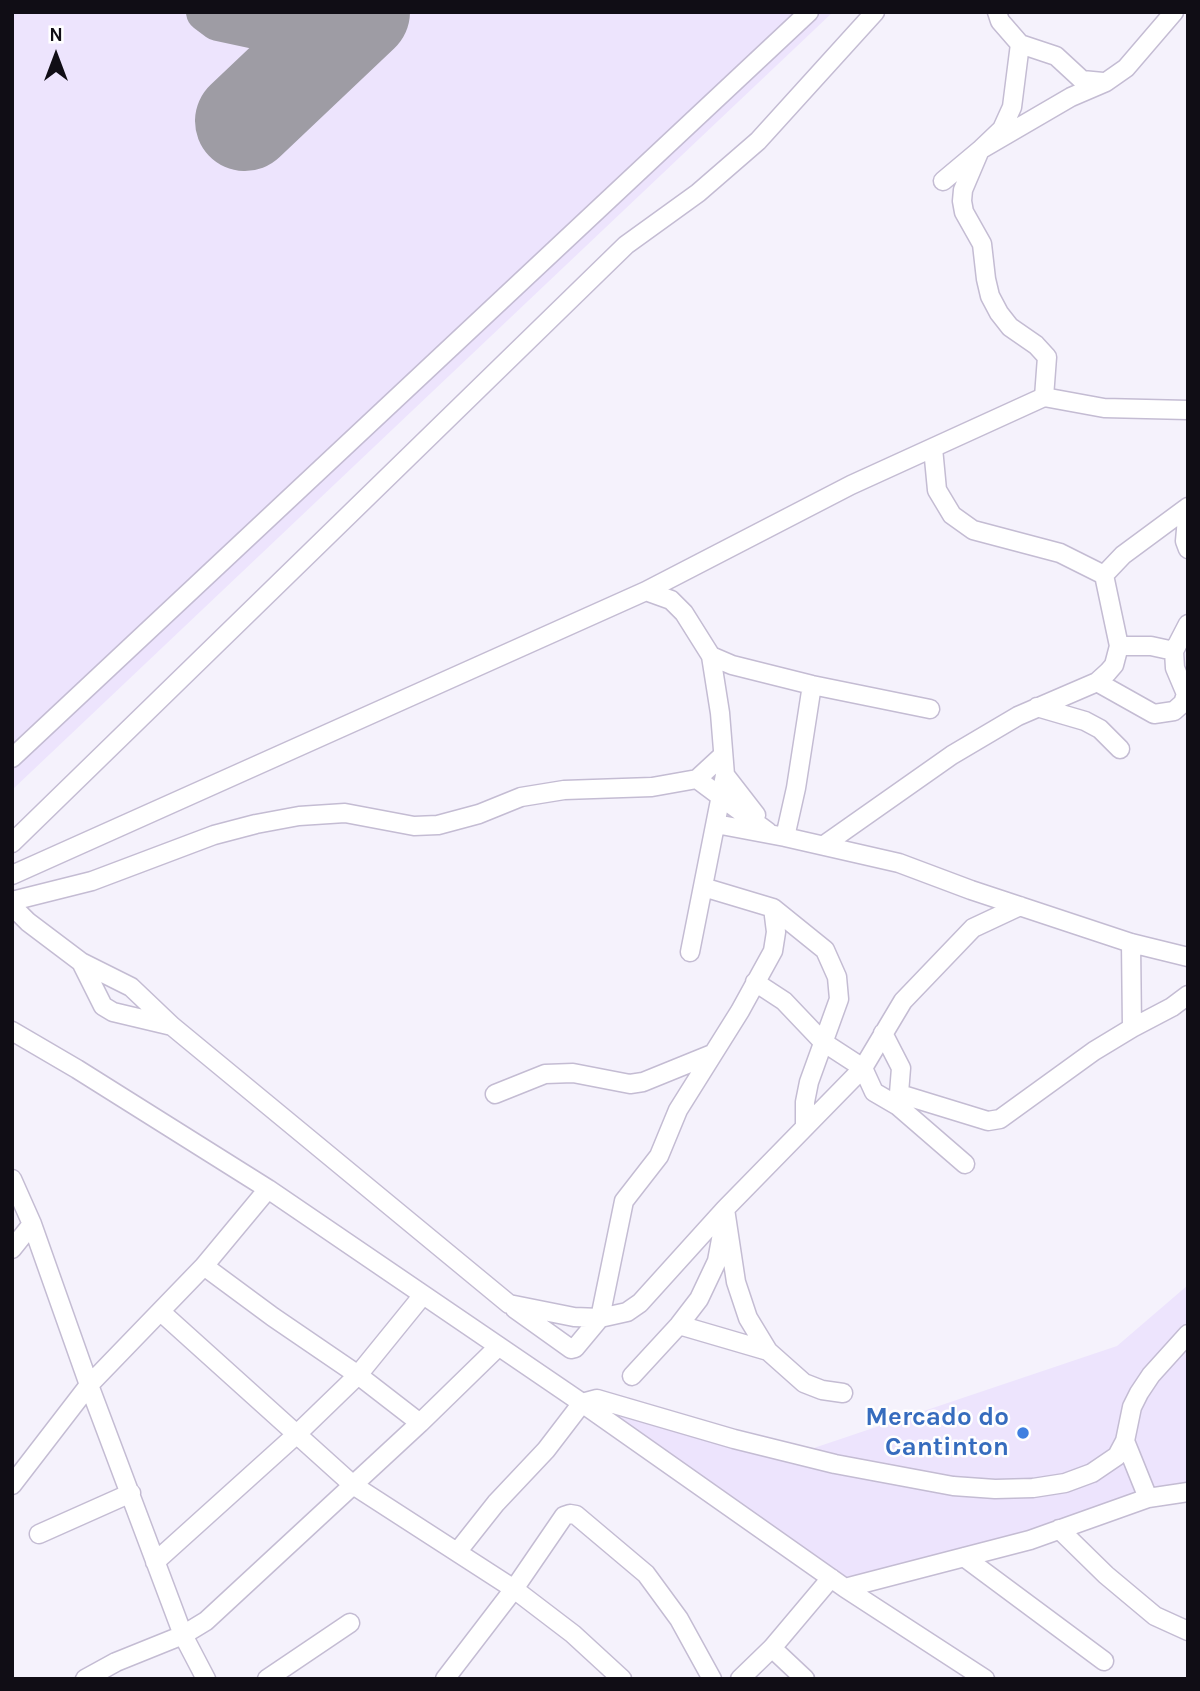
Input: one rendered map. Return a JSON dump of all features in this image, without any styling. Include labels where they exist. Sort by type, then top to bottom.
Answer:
[{"type":"street","points":[[12,758],[809,12]]},
{"type":"street","points":[[12,843],[626,245],[698,193],[758,141],[875,12]]},
{"type":"street","points":[[997,12],[1000,21],[1020,44],[1056,56],[1082,80],[1106,82]]},
{"type":"street","points":[[1044,397],[1047,357],[1037,345],[1010,327],[999,313],[986,279],[982,244],[964,212],[963,190],[981,150],[1071,97],[1106,82],[1126,68],[1174,12]]},
{"type":"street","points":[[943,181],[1002,129],[1012,107],[1020,44]]},
{"type":"street","points":[[12,875],[646,591],[851,485],[1044,397],[1104,408],[1188,410]]},
{"type":"street","points":[[933,448],[937,490],[952,515],[974,530],[1060,554],[1104,575]]},
{"type":"street","points":[[1104,575],[1123,555],[1188,507]]},
{"type":"street","points":[[1188,507],[1185,541],[1188,548]]},
{"type":"street","points":[[824,845],[952,755],[1037,706],[1097,682],[1114,665],[1119,646],[1104,575]]},
{"type":"street","points":[[646,591],[671,600],[684,613],[711,656],[720,713],[726,775],[690,952]]},
{"type":"street","points":[[1097,682],[1154,714],[1174,711],[1183,703],[1186,694],[1175,667],[1174,652],[1188,624]]},
{"type":"street","points":[[1119,646],[1151,646],[1174,652]]},
{"type":"street","points":[[711,656],[733,665],[812,685],[930,709]]},
{"type":"street","points":[[778,835],[796,788],[812,685]]},
{"type":"street","points":[[1037,706],[1085,721],[1100,729],[1120,749]]},
{"type":"street","points":[[12,901],[92,881],[214,835],[256,824],[299,816],[345,813],[414,826],[438,825],[480,814],[521,797],[564,790],[652,788],[697,779],[723,755]]},
{"type":"street","points":[[726,775],[778,835]]},
{"type":"street","points":[[697,779],[778,835]]},
{"type":"street","points":[[716,824],[778,835],[899,863],[1131,943],[1188,957]]},
{"type":"street","points":[[703,887],[773,908],[825,950],[837,977],[839,999],[809,1082],[805,1102],[806,1126]]},
{"type":"street","points":[[973,928],[980,893]]},
{"type":"street","points":[[12,906],[28,922],[81,962],[131,987],[172,1026],[509,1304],[567,1348],[575,1348],[600,1318],[624,1201],[659,1156],[678,1110],[740,1012],[773,951],[776,932],[773,908]]},
{"type":"street","points":[[509,1304],[600,1318],[627,1312],[640,1303],[725,1209],[863,1068],[903,1001],[973,928],[1020,906]]},
{"type":"street","points":[[1131,943],[1132,1028]]},
{"type":"street","points":[[81,962],[103,1006],[113,1012],[172,1026]]},
{"type":"street","points":[[755,982],[784,1001],[823,1042],[863,1068],[874,1092],[988,1121],[1000,1119],[1094,1051],[1172,1007],[1188,995]]},
{"type":"street","points":[[12,1031],[78,1069],[268,1189],[582,1403],[838,1583],[985,1679]]},
{"type":"street","points":[[883,1033],[901,1068],[899,1100],[965,1164]]},
{"type":"street","points":[[495,1094],[545,1074],[573,1073],[630,1084],[643,1082],[712,1054]]},
{"type":"street","points":[[12,1179],[32,1224],[183,1635],[206,1679]]},
{"type":"street","points":[[12,1485],[89,1385],[204,1266],[268,1189]]},
{"type":"street","points":[[632,1376],[679,1325],[706,1287],[717,1261],[725,1209]]},
{"type":"street","points":[[725,1209],[736,1282],[748,1318],[768,1352],[804,1383],[822,1390],[843,1393]]},
{"type":"street","points":[[12,1249],[32,1224]]},
{"type":"street","points":[[204,1266],[358,1375],[419,1423]]},
{"type":"street","points":[[155,1562],[358,1375],[423,1295]]},
{"type":"street","points":[[161,1312],[353,1485],[514,1589],[572,1634],[622,1679]]},
{"type":"street","points":[[550,1335],[554,1313]]},
{"type":"street","points":[[679,1325],[768,1352]]},
{"type":"street","points":[[458,1551],[496,1503],[546,1450],[582,1403],[597,1399],[734,1439],[835,1464],[953,1486],[1033,1488],[1065,1483],[1091,1473],[1117,1456],[1125,1441],[1132,1407],[1139,1393],[1151,1375],[1188,1334]]},
{"type":"street","points":[[85,1679],[116,1662],[183,1635],[206,1621],[498,1347]]},
{"type":"street","points":[[1125,1441],[1149,1499]]},
{"type":"street","points":[[740,1679],[838,1583],[964,1558],[1030,1540],[1149,1499],[1188,1492]]},
{"type":"street","points":[[39,1534],[131,1493]]},
{"type":"street","points":[[1167,1496],[1188,1501]]},
{"type":"street","points":[[444,1679],[514,1589],[564,1516],[576,1515],[646,1574],[679,1619],[712,1679]]},
{"type":"street","points":[[1059,1529],[1106,1576],[1155,1616],[1188,1631]]},
{"type":"street","points":[[964,1558],[1104,1661]]},
{"type":"street","points":[[267,1679],[351,1623]]},
{"type":"street","points":[[772,1648],[805,1679]]},
{"type":"shaded area","points":[[12,12],[833,12],[12,790]]},
{"type":"shaded area","name":"Mercado do Cantinton","points":[[1188,1285],[1188,1495],[859,1575],[841,1577],[594,1413],[606,1393],[799,1453],[1117,1346]]},
{"type":"taxiway","points":[[206,12],[218,21],[260,30],[304,30],[356,16]]},
{"type":"runway","points":[[245,121],[360,12]]},
{"type":"place","name":"Mercado do Cantinton","points":[[1023,1433]]}]
